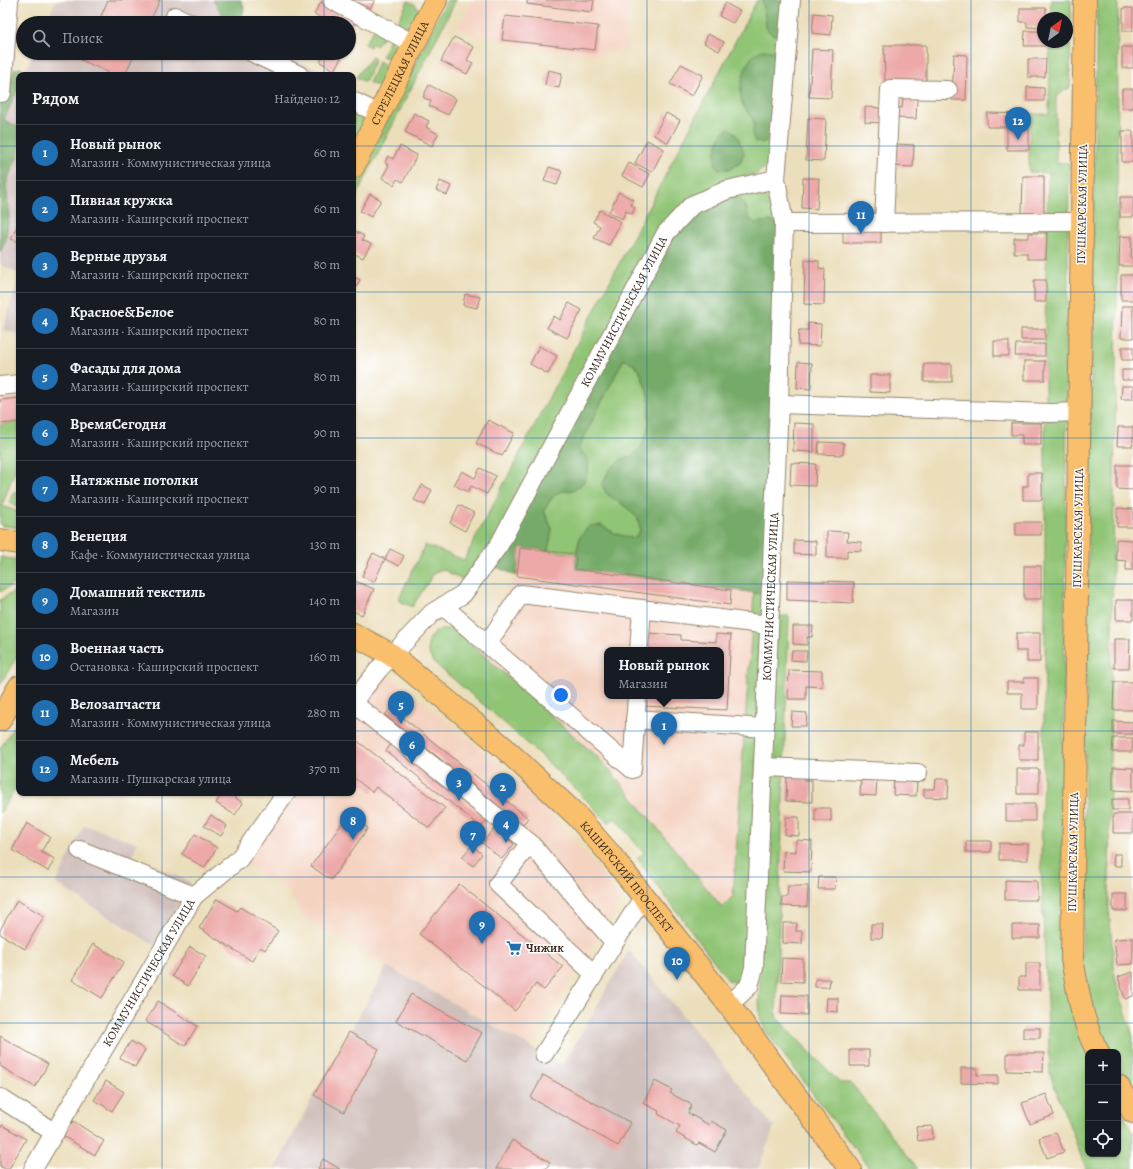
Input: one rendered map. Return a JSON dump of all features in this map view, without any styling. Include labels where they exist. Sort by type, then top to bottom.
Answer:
[{"type":"main road","name":"СТРЕЛЕЦКАЯ УЛИЦА","points":[[356,161],[436,0]]},
{"type":"main road","name":"ПУШКАРСКАЯ УЛИЦА","points":[[1085,0],[1072,958],[1082,1010],[1097,1049]]},
{"type":"main road","points":[[0,540],[16,543]]},
{"type":"main road","name":"КАШИРСКИЙ ПРОСПЕКТ","points":[[356,636],[392,655],[503,747],[576,815],[644,896],[729,1006],[850,1169]]},
{"type":"main road","points":[[0,720],[16,693]]},
{"type":"main road","points":[[1121,1091],[1133,1112]]},
{"type":"street","points":[[0,93],[2,94],[9,0]]},
{"type":"street","points":[[332,0],[414,44]]},
{"type":"street","name":"КОММУНИСТИЧЕСКАЯ УЛИЦА","points":[[729,1006],[749,986],[754,968],[779,404],[784,223],[776,179],[791,0]]},
{"type":"street","points":[[268,60],[293,72]]},
{"type":"street","points":[[884,223],[890,89],[948,90]]},
{"type":"street","points":[[356,102],[379,114]]},
{"type":"street","name":"КОММУНИСТИЧЕСКАЯ УЛИЦА","points":[[356,698],[379,669],[432,613],[463,594],[499,545],[666,233],[692,205],[727,190],[776,179]]},
{"type":"street","points":[[784,223],[1082,222]]},
{"type":"street","points":[[0,386],[16,384]]},
{"type":"street","points":[[779,404],[1079,412]]},
{"type":"street","points":[[486,644],[521,594],[769,624]]},
{"type":"street","points":[[443,606],[632,769],[636,699]]},
{"type":"street","points":[[639,647],[642,609]]},
{"type":"street","points":[[356,704],[530,843],[614,942]]},
{"type":"street","points":[[635,718],[765,728]]},
{"type":"street","points":[[763,767],[918,773]]},
{"type":"street","name":"КОММУНИСТИЧЕСКАЯ УЛИЦА","points":[[33,1169],[194,896],[239,860],[284,796]]},
{"type":"street","points":[[530,843],[498,884],[594,974]]},
{"type":"street","points":[[80,850],[194,896]]},
{"type":"street","points":[[544,1054],[644,896]]},
{"type":"street","points":[[0,1098],[55,1133]]},
{"type":"shaded area","points":[[56,0],[213,0],[223,16],[49,16]]},
{"type":"shaded area","points":[[472,0],[629,0],[625,51],[594,55],[523,47],[483,34],[480,39],[459,28]]},
{"type":"shaded area","points":[[30,60],[296,60],[322,72],[25,72]]},
{"type":"shaded area","points":[[16,93],[16,272],[0,264],[0,130]]},
{"type":"shaded area","points":[[16,285],[16,333],[3,330]]},
{"type":"shaded area","points":[[520,548],[576,554],[576,569],[754,593],[733,896],[722,907],[604,763],[470,643],[517,576]]},
{"type":"shaded area","points":[[386,677],[394,679],[498,763],[539,803],[584,852],[615,890],[618,897],[618,905],[530,1046],[301,916],[291,893],[243,862],[290,796],[356,796],[356,706],[378,679]]},
{"type":"shaded area","points":[[84,825],[137,843],[132,857],[191,882],[154,945],[56,884]]},
{"type":"shaded area","points":[[629,950],[774,1127],[758,1169],[275,1169],[314,1095],[387,966],[563,1065]]},
{"type":"green space","points":[[213,0],[241,0],[244,8],[242,16],[223,16]]},
{"type":"green space","points":[[447,0],[456,0],[356,197],[356,183]]},
{"type":"green space","points":[[757,0],[784,0],[771,156],[766,167],[756,174],[725,184],[494,541],[465,581],[442,569],[435,572],[412,607],[398,600],[425,545],[464,560]]},
{"type":"green space","points":[[784,0],[782,31],[774,35],[766,28],[763,1]]},
{"type":"green space","points":[[1051,0],[1071,0],[1071,12],[1050,12]]},
{"type":"green space","points":[[1097,0],[1118,0],[1117,305],[1109,910],[1115,977],[1133,1036],[1133,1092],[1121,1071],[1121,1049],[1108,1049],[1099,1030],[1092,1006],[1082,958]]},
{"type":"green space","points":[[408,1],[416,5],[419,11],[412,25],[396,25]]},
{"type":"green space","points":[[374,29],[384,35],[376,46],[372,43],[370,47],[365,44]]},
{"type":"green space","points":[[390,39],[399,51],[394,58],[389,59],[382,56]]},
{"type":"green space","points":[[1050,48],[1070,48],[1070,87],[1056,97],[1056,163],[1069,163],[1062,900],[1064,960],[1087,1049],[1085,1049],[1085,1157],[1121,1157],[1121,1111],[1133,1132],[1133,1169],[1086,1169],[1050,1074],[1041,864],[1045,665],[1045,329],[1048,173],[1029,172],[1029,114],[1049,114]]},
{"type":"green space","points":[[762,50],[774,51],[780,56],[773,135],[761,143],[755,142],[752,135],[754,124],[741,100],[741,86],[742,79],[750,59]]},
{"type":"green space","points":[[372,57],[375,59],[365,82],[356,77]]},
{"type":"green space","points":[[379,61],[386,66],[389,73],[382,85],[378,86],[369,83]]},
{"type":"green space","points":[[21,68],[24,72],[16,72],[16,93],[4,120],[16,126],[16,160],[6,184],[9,217],[5,242],[0,252],[0,105],[15,69]]},
{"type":"green space","points":[[356,109],[362,114],[364,122],[356,138]]},
{"type":"green space","points":[[729,128],[737,136],[744,153],[740,163],[730,169],[719,169],[715,164],[719,139]]},
{"type":"green space","points":[[744,193],[765,197],[768,199],[775,207],[778,224],[770,221],[755,223],[749,219],[746,207],[729,196]]},
{"type":"green space","points":[[729,196],[740,198],[746,207],[749,219],[755,223],[770,221],[778,224],[764,594],[575,569],[576,554],[580,537],[589,526],[601,525],[616,534],[632,538],[637,536],[640,530],[638,518],[626,507],[607,494],[602,485],[609,470],[620,460],[632,456],[642,446],[648,429],[650,401],[640,371],[629,360],[623,360],[578,449],[588,461],[588,472],[584,482],[580,486],[570,491],[557,493],[551,499],[544,511],[552,529],[548,551],[520,548],[517,576],[492,565],[672,236],[697,210]]},
{"type":"green space","points":[[623,360],[628,360],[640,371],[650,401],[648,429],[642,446],[632,456],[620,460],[626,507],[638,518],[640,530],[632,538],[616,534],[601,525],[580,537],[576,554],[548,551],[552,529],[544,511],[551,499],[557,493],[574,489],[584,479],[588,470],[588,461],[577,449]]},
{"type":"green space","points":[[16,422],[16,467],[2,506],[16,511],[16,528],[0,525],[0,424]]},
{"type":"green space","points":[[13,492],[16,492],[16,506],[9,503]]},
{"type":"green space","points":[[0,557],[16,560],[16,583],[0,592]]},
{"type":"green space","points":[[16,591],[16,658],[0,685],[0,600]]},
{"type":"green space","points":[[754,593],[764,594],[748,968],[741,981],[735,983],[728,980],[637,858],[644,853],[615,818],[608,823],[545,760],[433,662],[428,652],[428,645],[432,636],[439,630],[443,629],[454,631],[470,643],[604,763],[722,907],[733,896]]},
{"type":"green space","points":[[776,616],[789,616],[776,1017],[840,1083],[851,1083],[918,1169],[870,1169],[765,1030],[760,1017],[759,1001]]},
{"type":"green space","points":[[16,723],[16,787],[0,813],[0,749]]},
{"type":"building","points":[[108,0],[160,0],[152,16],[101,16]]},
{"type":"building","points":[[351,0],[375,0],[370,9]]},
{"type":"building","points":[[527,0],[594,0],[592,12],[527,4]]},
{"type":"building","points":[[321,2],[345,16],[318,16],[314,14]]},
{"type":"building","points":[[725,3],[740,11],[733,23],[719,16]]},
{"type":"building","points":[[1020,8],[1046,8],[1046,12],[1037,12],[1037,28],[1027,27],[1027,22],[1020,22]]},
{"type":"building","points":[[1123,8],[1133,8],[1133,31],[1123,31]]},
{"type":"building","points":[[814,13],[832,15],[831,35],[812,33]]},
{"type":"building","points":[[505,16],[598,26],[595,50],[502,40]]},
{"type":"building","points":[[1025,31],[1037,31],[1037,46],[1024,46]]},
{"type":"building","points":[[708,34],[724,42],[719,51],[704,43]]},
{"type":"building","points":[[454,37],[474,47],[467,60],[473,63],[467,74],[441,61]]},
{"type":"building","points":[[884,45],[926,45],[926,81],[885,81]]},
{"type":"building","points":[[1122,47],[1133,47],[1133,68],[1122,68]]},
{"type":"building","points":[[812,49],[833,50],[831,98],[809,97]]},
{"type":"building","points":[[954,54],[967,55],[966,100],[952,100]]},
{"type":"building","points":[[1028,59],[1046,59],[1045,77],[1028,77]]},
{"type":"building","points":[[81,60],[132,60],[126,72],[107,72]]},
{"type":"building","points":[[321,60],[340,60],[334,70],[320,62]]},
{"type":"building","points":[[681,64],[703,75],[692,96],[670,84]]},
{"type":"building","points":[[548,70],[562,73],[559,88],[545,85]]},
{"type":"building","points":[[429,85],[456,99],[448,115],[429,106],[431,101],[423,97]]},
{"type":"building","points":[[1027,87],[1044,88],[1044,101],[1027,101]]},
{"type":"building","points":[[1122,89],[1133,89],[1133,108],[1122,108]]},
{"type":"building","points":[[903,97],[917,98],[916,119],[896,118],[897,107],[902,108]]},
{"type":"building","points":[[865,107],[883,108],[882,123],[865,122]]},
{"type":"building","points":[[414,113],[429,121],[426,127],[438,134],[432,146],[405,132]]},
{"type":"building","points":[[666,113],[680,120],[668,143],[654,135]]},
{"type":"building","points":[[987,113],[1029,114],[1029,150],[1007,150],[1007,127],[987,127]]},
{"type":"building","points":[[808,118],[826,119],[824,161],[806,160]]},
{"type":"building","points":[[1122,131],[1133,131],[1133,162],[1122,162]]},
{"type":"building","points":[[647,140],[664,149],[652,172],[635,163]]},
{"type":"building","points":[[896,144],[914,145],[913,167],[895,166]]},
{"type":"building","points":[[400,146],[417,155],[403,182],[397,179],[394,185],[382,178],[389,165],[385,163],[388,156],[393,159]]},
{"type":"building","points":[[629,163],[650,174],[643,187],[622,176]]},
{"type":"building","points":[[549,167],[562,171],[557,185],[544,181]]},
{"type":"building","points":[[1023,176],[1044,176],[1044,213],[1022,213]]},
{"type":"building","points":[[803,178],[819,178],[817,209],[802,208]]},
{"type":"building","points":[[440,181],[451,186],[447,195],[436,190]]},
{"type":"building","points":[[619,192],[633,200],[631,205],[635,207],[632,214],[626,211],[622,219],[609,212]]},
{"type":"building","points":[[370,194],[381,200],[371,217],[360,211]]},
{"type":"building","points":[[1120,197],[1133,197],[1133,217],[1120,217]]},
{"type":"building","points":[[600,210],[621,222],[609,245],[594,238],[600,226],[593,222]]},
{"type":"building","points":[[16,228],[16,241],[11,239]]},
{"type":"building","points":[[881,229],[881,243],[843,243],[843,230]]},
{"type":"building","points":[[356,232],[364,236],[362,240],[371,244],[363,258],[356,254]]},
{"type":"building","points":[[1029,233],[1047,233],[1046,259],[1027,259],[1027,253],[1014,253],[1014,238],[1029,238]]},
{"type":"building","points":[[1120,236],[1132,237],[1131,258],[1133,258],[1133,266],[1119,266]]},
{"type":"building","points":[[805,260],[819,261],[819,268],[825,269],[824,305],[804,304]]},
{"type":"building","points":[[1121,275],[1133,275],[1133,300],[1121,300]]},
{"type":"building","points":[[356,278],[360,280],[356,287]]},
{"type":"building","points":[[1034,280],[1046,280],[1046,302],[1034,302]]},
{"type":"building","points":[[465,294],[480,297],[477,308],[463,305]]},
{"type":"building","points":[[569,303],[582,310],[567,338],[547,328],[554,316],[560,320]]},
{"type":"building","points":[[1122,306],[1133,306],[1133,338],[1121,338]]},
{"type":"building","points":[[808,323],[821,324],[820,346],[798,345],[799,330],[808,330]]},
{"type":"building","points":[[1021,329],[1045,329],[1045,340],[1021,340]]},
{"type":"building","points":[[994,341],[1009,341],[1009,356],[994,356]]},
{"type":"building","points":[[1016,344],[1045,344],[1045,356],[1015,356]]},
{"type":"building","points":[[539,346],[557,356],[548,374],[530,364]]},
{"type":"building","points":[[1122,347],[1133,347],[1133,360],[1122,360]]},
{"type":"building","points":[[1024,361],[1045,361],[1045,380],[1024,380]]},
{"type":"building","points":[[798,362],[812,363],[811,389],[797,388]]},
{"type":"building","points":[[924,364],[952,364],[952,382],[924,382]]},
{"type":"building","points":[[1122,370],[1133,370],[1133,380],[1122,380]]},
{"type":"building","points":[[870,375],[890,375],[890,393],[870,392]]},
{"type":"building","points":[[1122,386],[1133,386],[1133,399],[1121,399]]},
{"type":"building","points":[[16,398],[16,422],[0,424],[0,400]]},
{"type":"building","points":[[488,420],[514,433],[502,456],[476,443]]},
{"type":"building","points":[[794,423],[814,424],[814,452],[793,451]]},
{"type":"building","points":[[1011,423],[1041,423],[1041,445],[1022,445],[1022,435],[1011,435]]},
{"type":"building","points":[[1118,427],[1133,427],[1133,446],[1117,446]]},
{"type":"building","points":[[819,442],[844,443],[843,455],[818,454]]},
{"type":"building","points":[[791,463],[816,464],[815,486],[790,485]]},
{"type":"building","points":[[1117,465],[1133,465],[1133,490],[1117,489]]},
{"type":"building","points":[[480,468],[496,476],[487,494],[471,486],[468,492],[454,485],[462,471],[475,478]]},
{"type":"building","points":[[1028,473],[1042,473],[1042,500],[1023,500],[1023,486],[1028,486]]},
{"type":"building","points":[[422,485],[432,490],[425,505],[414,500]]},
{"type":"building","points":[[459,505],[474,513],[465,531],[450,523]]},
{"type":"building","points":[[1117,508],[1133,509],[1133,527],[1117,527]]},
{"type":"building","points":[[1016,522],[1041,522],[1041,535],[1016,535]]},
{"type":"building","points":[[827,531],[848,532],[847,541],[861,542],[861,551],[847,550],[847,558],[827,558]]},
{"type":"building","points":[[1116,539],[1133,540],[1133,570],[1126,570],[1126,561],[1116,560]]},
{"type":"building","points":[[794,540],[816,541],[816,555],[794,554]]},
{"type":"building","points":[[520,548],[576,554],[575,569],[731,590],[730,605],[517,576]]},
{"type":"building","points":[[390,549],[404,556],[399,566],[385,559]]},
{"type":"building","points":[[373,553],[385,559],[374,582],[362,576]]},
{"type":"building","points":[[1024,566],[1041,566],[1041,599],[1024,599]]},
{"type":"building","points":[[787,580],[854,582],[853,603],[787,600]]},
{"type":"building","points":[[356,581],[374,589],[362,615],[356,612]]},
{"type":"building","points":[[1116,600],[1133,600],[1133,620],[1116,620]]},
{"type":"building","points":[[793,626],[813,626],[812,637],[807,637],[807,645],[793,644]]},
{"type":"building","points":[[648,633],[681,635],[681,640],[716,642],[716,634],[731,635],[727,710],[644,706],[645,699],[724,699],[724,647],[647,647]]},
{"type":"building","points":[[1016,633],[1040,633],[1040,662],[1027,662],[1027,651],[1016,651]]},
{"type":"building","points":[[1114,639],[1130,639],[1129,668],[1114,668]]},
{"type":"building","points":[[792,651],[807,651],[806,661],[791,660]]},
{"type":"building","points":[[789,670],[822,671],[822,687],[806,686],[806,699],[788,699]]},
{"type":"building","points":[[1024,678],[1038,678],[1038,709],[1022,709],[1022,693],[1007,693],[1007,682],[1024,682]]},
{"type":"building","points":[[1114,682],[1133,682],[1133,710],[1113,710]]},
{"type":"building","points":[[391,708],[528,818],[523,825],[385,715]]},
{"type":"building","points":[[792,712],[807,713],[806,726],[791,726]]},
{"type":"building","points":[[1113,721],[1133,722],[1133,734],[1113,734]]},
{"type":"building","points":[[1024,732],[1038,732],[1038,760],[1019,760],[1019,745],[1024,745]]},
{"type":"building","points":[[1113,738],[1133,738],[1132,752],[1112,752]]},
{"type":"building","points":[[356,740],[445,808],[429,828],[376,787],[372,792],[356,779]]},
{"type":"building","points":[[391,744],[487,820],[481,827],[386,751]]},
{"type":"building","points":[[1113,767],[1133,768],[1133,791],[1113,790]]},
{"type":"building","points":[[1017,769],[1039,769],[1039,794],[1017,794]]},
{"type":"building","points":[[787,774],[804,774],[804,780],[812,780],[812,802],[786,801]]},
{"type":"building","points":[[861,778],[877,778],[876,796],[860,795]]},
{"type":"building","points":[[894,778],[911,779],[911,782],[917,783],[916,796],[893,795]]},
{"type":"building","points":[[936,779],[949,779],[948,798],[924,797],[924,789],[935,789]]},
{"type":"building","points":[[220,796],[232,796],[243,803],[235,815],[216,803]]},
{"type":"building","points":[[1112,799],[1128,799],[1128,810],[1112,810]]},
{"type":"building","points":[[1006,804],[1035,804],[1035,821],[1006,821]]},
{"type":"building","points":[[815,808],[831,808],[831,821],[815,821]]},
{"type":"building","points":[[349,814],[368,828],[331,880],[311,866]]},
{"type":"building","points":[[1113,814],[1133,814],[1133,833],[1113,833]]},
{"type":"building","points":[[211,815],[227,826],[221,836],[204,826]]},
{"type":"building","points":[[786,817],[799,817],[799,836],[785,835]]},
{"type":"building","points":[[27,823],[50,837],[41,852],[55,859],[48,871],[12,850]]},
{"type":"building","points":[[495,828],[514,844],[502,859],[482,843]]},
{"type":"building","points":[[195,834],[217,848],[204,868],[182,854]]},
{"type":"building","points":[[796,840],[812,841],[811,872],[783,871],[784,851],[796,852]]},
{"type":"building","points":[[966,841],[991,841],[991,852],[966,852]]},
{"type":"building","points":[[999,843],[1028,844],[1028,860],[999,860]]},
{"type":"building","points":[[472,845],[482,854],[473,866],[462,857]]},
{"type":"building","points":[[1114,854],[1121,854],[1121,866],[1113,866]]},
{"type":"building","points":[[819,877],[836,877],[835,889],[818,889]]},
{"type":"building","points":[[1005,880],[1037,881],[1037,900],[1005,900]]},
{"type":"building","points":[[459,884],[563,967],[544,990],[536,984],[515,1011],[419,934]]},
{"type":"building","points":[[788,886],[808,886],[807,907],[781,906],[782,897],[787,897]]},
{"type":"building","points":[[1113,894],[1127,894],[1127,911],[1113,911]]},
{"type":"building","points":[[217,899],[237,911],[240,907],[278,931],[265,950],[260,947],[252,961],[199,928]]},
{"type":"building","points":[[17,900],[44,916],[25,949],[0,934],[0,930]]},
{"type":"building","points":[[783,923],[797,923],[796,931],[802,931],[802,944],[783,943]]},
{"type":"building","points":[[871,924],[883,924],[882,938],[871,938]]},
{"type":"building","points":[[1012,925],[1040,925],[1040,938],[1012,938]]},
{"type":"building","points":[[1133,938],[1133,964],[1117,965],[1114,939]]},
{"type":"building","points":[[93,944],[124,962],[102,998],[72,980]]},
{"type":"building","points":[[190,947],[206,956],[188,986],[172,976]]},
{"type":"building","points":[[782,958],[803,959],[803,982],[781,981]]},
{"type":"building","points":[[1026,963],[1040,963],[1040,990],[1019,990],[1019,977],[1026,977]]},
{"type":"building","points":[[1133,972],[1133,996],[1125,999],[1118,977]]},
{"type":"building","points":[[815,979],[830,979],[829,987],[815,987]]},
{"type":"building","points":[[411,994],[482,1033],[467,1060],[396,1021]]},
{"type":"building","points":[[782,995],[807,996],[807,1015],[781,1014]]},
{"type":"building","points":[[827,998],[838,998],[838,1012],[826,1011]]},
{"type":"building","points":[[158,1001],[197,1026],[185,1046],[145,1021]]},
{"type":"building","points":[[1023,1028],[1040,1028],[1040,1038],[1023,1038]]},
{"type":"building","points":[[349,1032],[379,1049],[344,1112],[314,1095]]},
{"type":"building","points":[[0,1036],[48,1064],[35,1087],[0,1066]]},
{"type":"building","points":[[131,1041],[145,1050],[135,1067],[120,1058]]},
{"type":"building","points":[[850,1050],[869,1050],[869,1066],[850,1066]]},
{"type":"building","points":[[1007,1053],[1044,1053],[1043,1072],[1007,1071]]},
{"type":"building","points":[[961,1068],[977,1068],[977,1075],[998,1075],[998,1084],[961,1083]]},
{"type":"building","points":[[543,1075],[631,1123],[618,1146],[531,1098]]},
{"type":"building","points":[[106,1081],[124,1092],[112,1111],[94,1100]]},
{"type":"building","points":[[655,1081],[672,1090],[670,1093],[692,1105],[688,1113],[709,1125],[711,1121],[727,1130],[715,1152],[699,1143],[697,1145],[676,1133],[680,1126],[658,1114],[659,1111],[643,1103]]},
{"type":"building","points":[[1046,1094],[1054,1115],[1030,1124],[1022,1103]]},
{"type":"building","points":[[73,1121],[104,1141],[95,1155],[63,1136]]},
{"type":"building","points":[[2,1125],[26,1139],[9,1169],[5,1169],[0,1166],[0,1128]]},
{"type":"building","points":[[932,1126],[933,1139],[918,1141],[916,1127]]},
{"type":"building","points":[[1056,1132],[1064,1152],[1047,1158],[1039,1138]]},
{"type":"building","points":[[512,1140],[550,1162],[546,1169],[496,1169]]},
{"type":"building","points":[[323,1159],[340,1169],[318,1169]]},
{"type":"place","name":"Мебель","points":[[1018,140]]},
{"type":"place","name":"Велозапчасти","points":[[861,234]]},
{"type":"place","name":"Фасады для дома","points":[[401,724]]},
{"type":"place","name":"Новый рынок","points":[[664,745]]},
{"type":"place","name":"ВремяСегодня","points":[[412,764]]},
{"type":"place","name":"Верные друзья","points":[[459,801]]},
{"type":"place","name":"Пивная кружка","points":[[503,806]]},
{"type":"place","name":"Венеция","points":[[353,840]]},
{"type":"place","name":"Красное&Белое","points":[[506,843]]},
{"type":"place","name":"Натяжные потолки","points":[[473,854]]},
{"type":"place","name":"Домашний текстиль","points":[[482,944]]},
{"type":"place","name":"Чижик","points":[[514,948]]},
{"type":"place","name":"Военная часть","points":[[677,980]]}]
